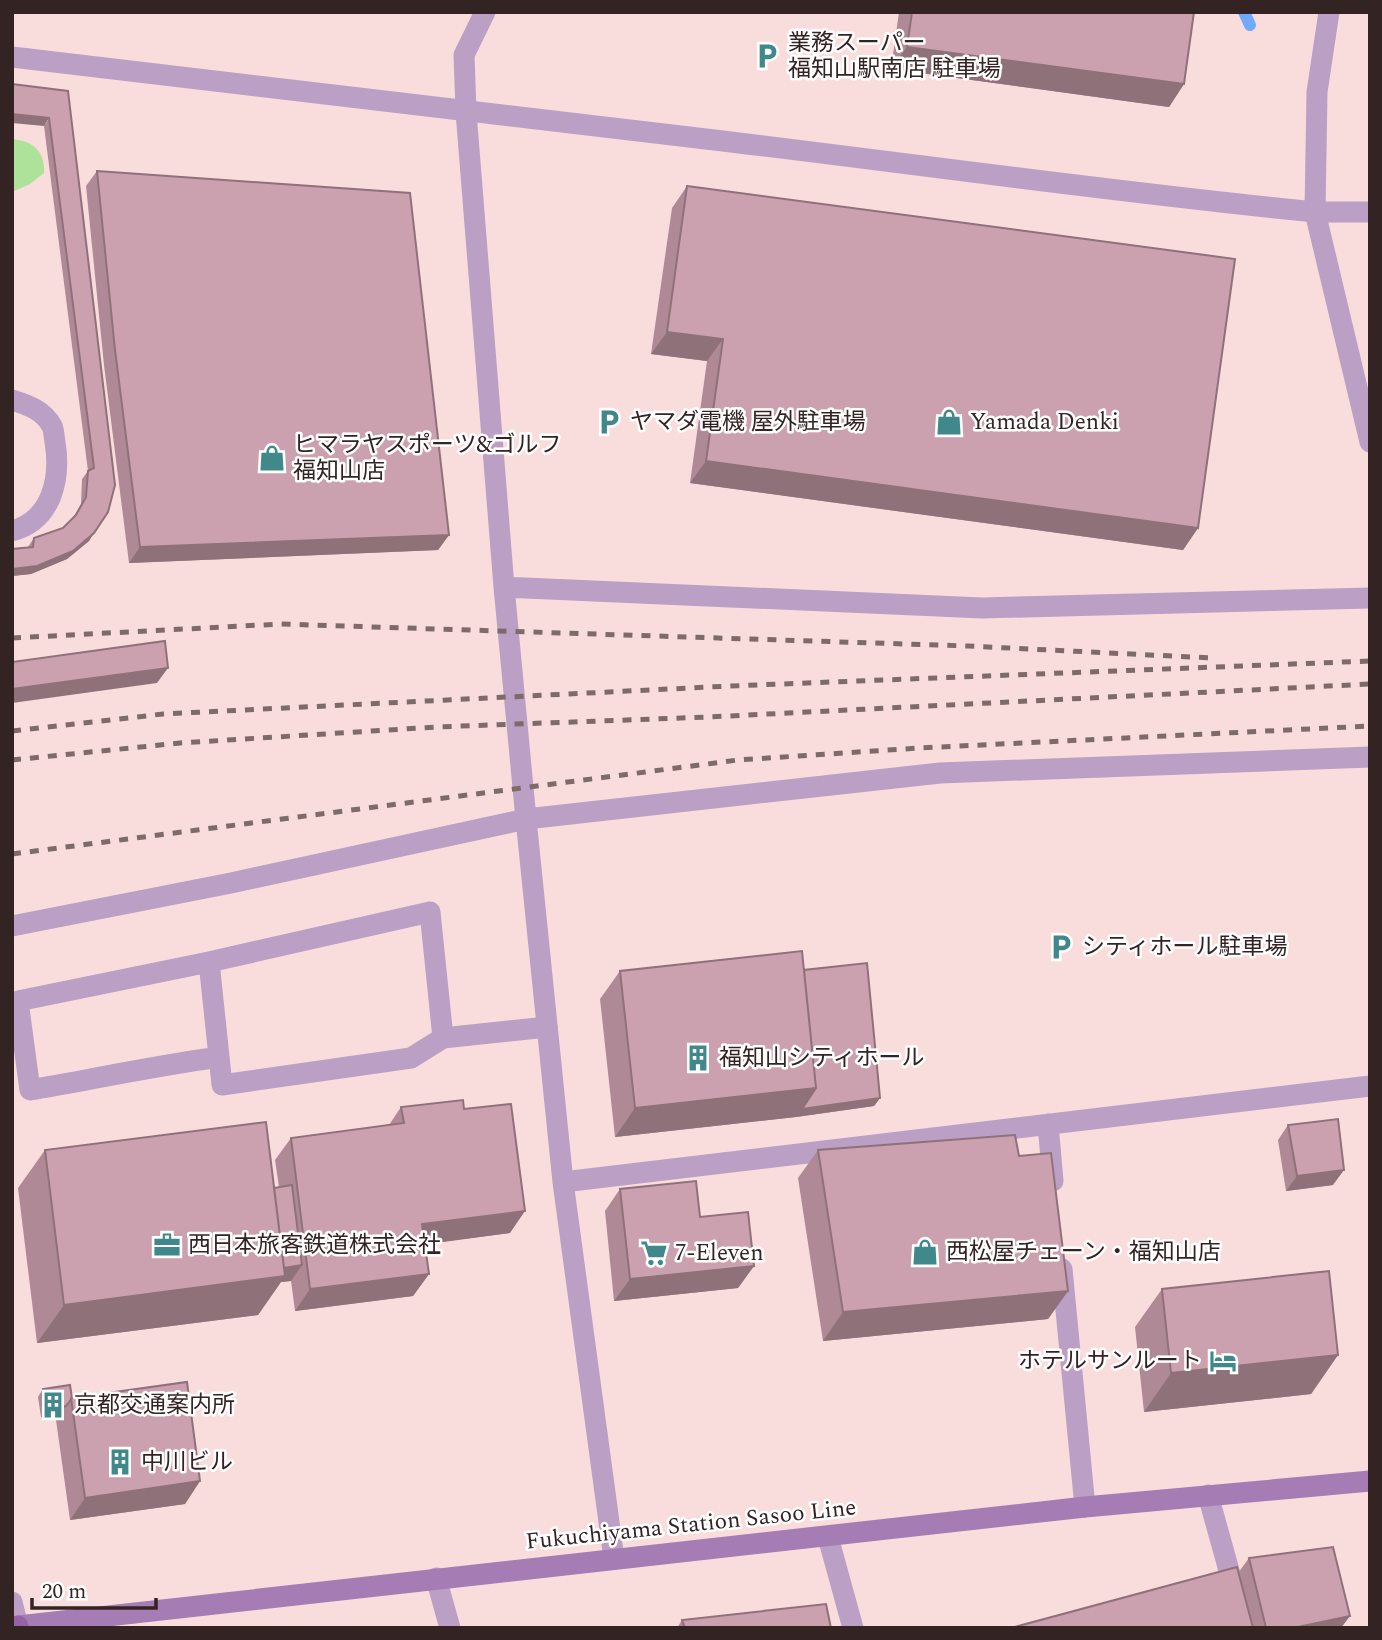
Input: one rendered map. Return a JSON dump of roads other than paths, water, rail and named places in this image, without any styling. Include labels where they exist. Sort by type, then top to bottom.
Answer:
[{"type":"main road","name":"Fukuchiyama Station Sasoo Line","points":[[16,1627],[1085,1507],[1370,1481]]},
{"type":"street","points":[[485,12],[464,55],[466,112],[504,587],[563,1182],[614,1559]]},
{"type":"street","points":[[1329,12],[1317,92],[1315,212],[1363,383],[1370,442]]},
{"type":"street","points":[[12,57],[705,139],[1189,200],[1315,212],[1370,212]]},
{"type":"street","points":[[12,400],[35,407],[52,426],[57,455],[54,490],[44,510],[22,528],[12,531]]},
{"type":"street","points":[[504,587],[982,608],[1370,597]]},
{"type":"street","points":[[12,926],[231,883],[526,819],[940,773],[1370,757]]},
{"type":"street","points":[[219,1057],[134,1069],[30,1090],[18,1001],[209,962],[430,912],[443,1038]]},
{"type":"street","points":[[209,962],[222,1085],[411,1058],[443,1038],[547,1027]]},
{"type":"street","points":[[563,1182],[1370,1086]]},
{"type":"street","points":[[1048,1124],[1056,1205]]},
{"type":"street","points":[[1060,1246],[1085,1507]]},
{"type":"street","points":[[1208,1495],[1245,1628]]},
{"type":"street","points":[[828,1537],[853,1628]]},
{"type":"street","points":[[436,1578],[450,1628]]},
{"type":"street","points":[[12,1602],[16,1627]]},
{"type":"waterway","points":[[1244,12],[1250,25]]},
{"type":"railway","points":[[12,638],[281,624],[968,646],[1212,658]]},
{"type":"railway","points":[[12,731],[163,714],[730,686],[1370,661]]},
{"type":"railway","points":[[12,760],[180,743],[436,727],[708,717],[1370,684]]},
{"type":"railway","points":[[12,854],[738,760],[919,748],[1370,726]]},
{"type":"place","name":"業務スーパー 福知山駅南店 駐車場","points":[[767,56]]},
{"type":"place","name":"ヤマダ電機 屋外駐車場","points":[[609,422]]},
{"type":"place","name":"Yamada Denki","points":[[949,422]]},
{"type":"place","name":"ヒマラヤスポーツ&ゴルフ 福知山店","points":[[272,458]]},
{"type":"place","name":"シティホール駐車場","points":[[1061,947]]},
{"type":"place","name":"福知山シティホール","points":[[698,1058]]},
{"type":"place","name":"西日本旅客鉄道株式会社","points":[[167,1245]]},
{"type":"place","name":"西松屋チェーン・福知山店","points":[[925,1252]]},
{"type":"place","name":"7-Eleven","points":[[654,1253]]},
{"type":"place","name":"ホテルサンルート","points":[[1223,1361]]},
{"type":"place","name":"京都交通案内所","points":[[53,1405]]},
{"type":"place","name":"中川ビル","points":[[120,1462]]}]
